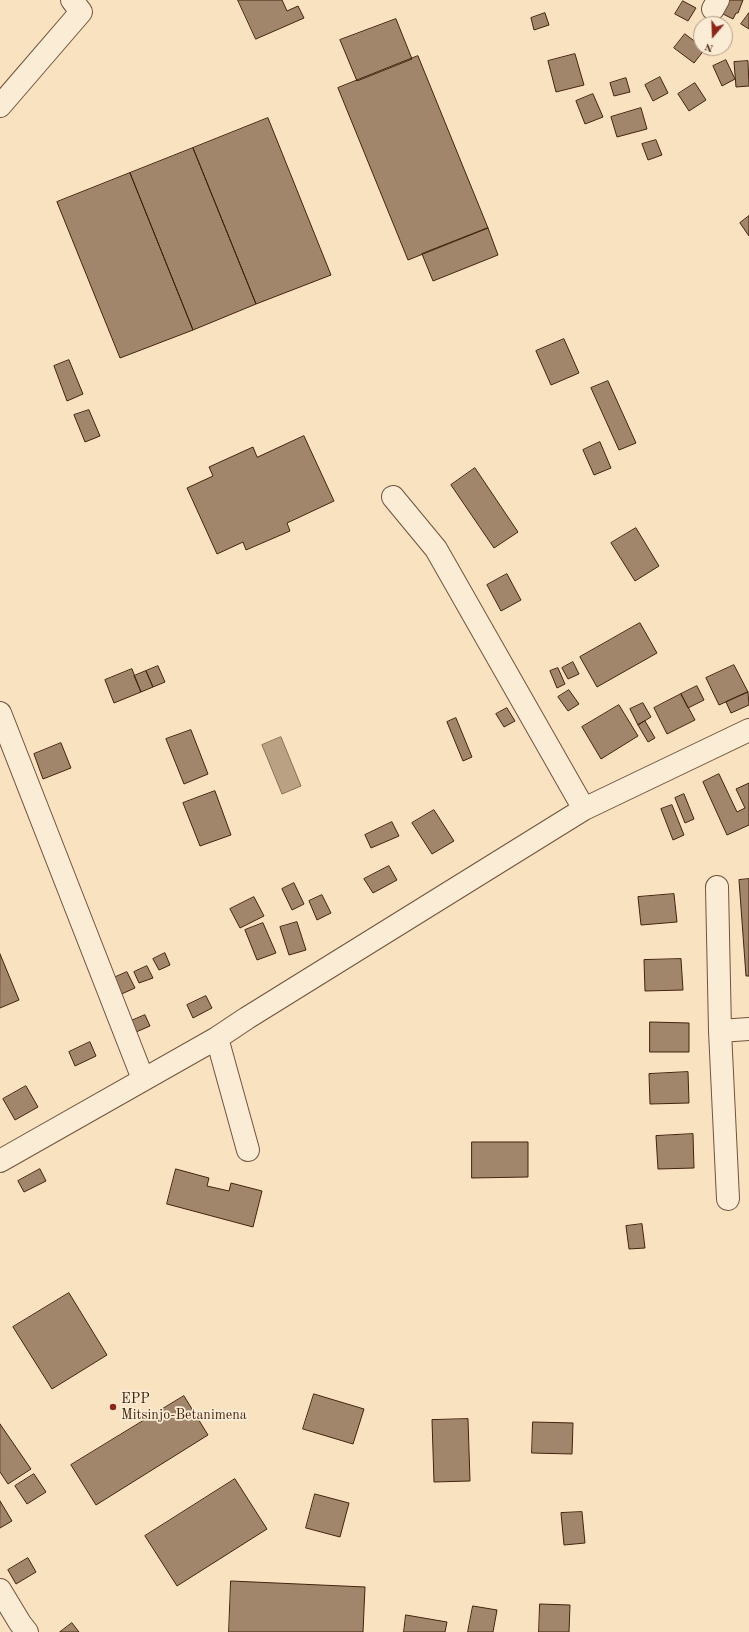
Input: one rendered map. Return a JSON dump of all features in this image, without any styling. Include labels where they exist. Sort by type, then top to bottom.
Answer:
[{"type":"street","points":[[0,106],[81,12],[72,0]]},
{"type":"street","points":[[393,497],[436,549],[584,809]]},
{"type":"street","points":[[0,713],[143,1079]]},
{"type":"street","points":[[0,1162],[217,1038],[584,809],[749,730]]},
{"type":"street","points":[[717,887],[720,1030],[728,1199]]},
{"type":"street","points":[[720,1030],[749,1029]]},
{"type":"street","points":[[217,1038],[248,1150]]},
{"type":"street","points":[[0,1590],[20,1629]]},
{"type":"shaded area","points":[[281,737],[301,786],[282,794],[262,745]]},
{"type":"building","points":[[238,0],[282,0],[287,11],[298,6],[304,18],[256,39]]},
{"type":"building","points":[[726,0],[743,0],[738,13],[736,13],[733,19],[733,16],[727,16],[721,13]]},
{"type":"building","points":[[683,1],[696,8],[688,21],[675,14]]},
{"type":"building","points":[[545,13],[549,25],[534,30],[531,18]]},
{"type":"building","points":[[749,13],[749,29],[741,24]]},
{"type":"building","points":[[396,19],[412,59],[357,81],[340,40]]},
{"type":"building","points":[[685,34],[693,40],[693,56],[700,56],[694,63],[674,48]]},
{"type":"building","points":[[575,54],[584,85],[556,92],[548,61]]},
{"type":"building","points":[[418,56],[488,228],[408,260],[338,88]]},
{"type":"building","points":[[726,60],[735,79],[722,86],[713,66]]},
{"type":"building","points":[[748,61],[749,86],[736,87],[734,62]]},
{"type":"building","points":[[660,77],[668,93],[653,101],[645,85]]},
{"type":"building","points":[[626,78],[630,92],[614,96],[610,83]]},
{"type":"building","points":[[695,83],[706,100],[689,111],[678,94]]},
{"type":"building","points":[[593,94],[603,117],[585,124],[576,101]]},
{"type":"building","points":[[641,108],[647,129],[617,137],[611,117]]},
{"type":"building","points":[[268,118],[331,275],[256,304],[193,148]]},
{"type":"building","points":[[656,140],[662,155],[648,160],[642,144]]},
{"type":"building","points":[[193,148],[256,304],[193,330],[130,173]]},
{"type":"building","points":[[130,173],[193,330],[120,358],[57,202]]},
{"type":"building","points":[[749,216],[749,236],[740,223]]},
{"type":"building","points":[[488,228],[498,255],[433,281],[422,254]]},
{"type":"building","points":[[564,339],[579,373],[551,385],[536,351]]},
{"type":"building","points":[[69,360],[83,394],[67,401],[54,366]]},
{"type":"building","points":[[608,381],[636,443],[619,450],[591,388]]},
{"type":"building","points":[[89,410],[100,436],[85,442],[74,415]]},
{"type":"building","points":[[304,436],[334,501],[287,523],[290,531],[246,550],[243,542],[217,554],[187,488],[213,476],[209,467],[253,447],[257,457]]},
{"type":"building","points":[[600,442],[611,468],[594,475],[583,450]]},
{"type":"building","points":[[475,468],[518,532],[494,548],[451,485]]},
{"type":"building","points":[[636,528],[659,566],[635,581],[611,543]]},
{"type":"building","points":[[507,574],[521,600],[501,611],[487,585]]},
{"type":"building","points":[[640,623],[657,653],[597,687],[580,657]]},
{"type":"building","points":[[573,662],[579,674],[568,679],[562,668]]},
{"type":"building","points":[[734,665],[748,692],[719,705],[706,678]]},
{"type":"building","points":[[158,666],[165,682],[153,687],[146,671]]},
{"type":"building","points":[[558,668],[565,684],[557,688],[550,671]]},
{"type":"building","points":[[132,669],[141,692],[114,703],[105,680]]},
{"type":"building","points":[[146,671],[153,687],[141,692],[134,676]]},
{"type":"building","points":[[697,686],[704,700],[688,708],[681,694]]},
{"type":"building","points":[[569,690],[579,704],[568,711],[558,697]]},
{"type":"building","points":[[748,692],[749,705],[731,713],[726,702]]},
{"type":"building","points":[[681,694],[695,720],[667,734],[654,708]]},
{"type":"building","points":[[643,703],[651,717],[638,725],[630,709]]},
{"type":"building","points":[[619,705],[638,736],[601,759],[582,727]]},
{"type":"building","points":[[507,708],[515,721],[504,727],[496,714]]},
{"type":"building","points":[[456,718],[472,757],[463,761],[447,722]]},
{"type":"building","points":[[645,721],[655,738],[648,742],[638,725]]},
{"type":"building","points":[[191,730],[208,774],[184,784],[166,739]]},
{"type":"building","points":[[61,743],[71,768],[43,779],[34,754]]},
{"type":"building","points":[[719,774],[737,812],[745,808],[736,789],[749,783],[749,825],[727,835],[703,782]]},
{"type":"building","points":[[215,791],[231,835],[200,846],[183,803]]},
{"type":"building","points":[[684,794],[694,819],[685,823],[675,798]]},
{"type":"building","points":[[672,805],[684,835],[673,840],[661,809]]},
{"type":"building","points":[[434,810],[454,841],[432,854],[412,823]]},
{"type":"building","points":[[392,822],[399,836],[371,848],[365,835]]},
{"type":"building","points":[[389,866],[397,880],[373,893],[364,879]]},
{"type":"building","points":[[749,879],[749,976],[746,976],[739,880]]},
{"type":"building","points":[[294,883],[304,904],[292,910],[282,889]]},
{"type":"building","points":[[674,894],[677,922],[641,925],[638,897]]},
{"type":"building","points":[[322,895],[331,913],[317,920],[309,901]]},
{"type":"building","points":[[254,897],[264,916],[240,928],[230,909]]},
{"type":"building","points":[[297,922],[306,950],[289,955],[280,927]]},
{"type":"building","points":[[263,923],[276,953],[257,960],[245,930]]},
{"type":"building","points":[[165,953],[170,965],[159,970],[153,959]]},
{"type":"building","points":[[0,954],[19,1000],[0,1008]]},
{"type":"building","points":[[681,959],[683,990],[645,991],[644,960]]},
{"type":"building","points":[[147,966],[153,978],[139,983],[134,972]]},
{"type":"building","points":[[127,972],[135,988],[117,996],[109,980]]},
{"type":"building","points":[[206,996],[212,1008],[193,1018],[187,1005]]},
{"type":"building","points":[[145,1015],[150,1026],[136,1032],[131,1021]]},
{"type":"building","points":[[650,1022],[689,1023],[689,1052],[650,1052]]},
{"type":"building","points":[[90,1042],[96,1056],[75,1066],[69,1052]]},
{"type":"building","points":[[688,1072],[689,1103],[650,1104],[649,1074]]},
{"type":"building","points":[[26,1086],[38,1107],[15,1120],[3,1099]]},
{"type":"building","points":[[693,1134],[694,1168],[658,1169],[656,1136]]},
{"type":"building","points":[[472,1142],[528,1142],[528,1177],[472,1178]]},
{"type":"building","points":[[40,1169],[46,1181],[24,1192],[18,1181]]},
{"type":"building","points":[[176,1169],[209,1178],[207,1186],[229,1191],[231,1183],[262,1191],[253,1227],[167,1204]]},
{"type":"building","points":[[642,1224],[645,1248],[629,1249],[626,1226]]},
{"type":"building","points":[[69,1293],[107,1355],[52,1389],[13,1327]]},
{"type":"building","points":[[314,1394],[364,1409],[353,1444],[303,1429]]},
{"type":"building","points":[[184,1396],[208,1435],[96,1505],[71,1465]]},
{"type":"building","points":[[468,1419],[470,1481],[434,1482],[432,1420]]},
{"type":"building","points":[[533,1422],[573,1423],[572,1454],[532,1453]]},
{"type":"building","points":[[0,1424],[31,1469],[8,1484],[0,1472]]},
{"type":"building","points":[[34,1474],[46,1492],[27,1504],[15,1486]]},
{"type":"building","points":[[235,1479],[267,1529],[177,1586],[145,1536]]},
{"type":"building","points":[[315,1494],[349,1503],[340,1537],[306,1528]]},
{"type":"building","points":[[0,1501],[12,1521],[0,1528]]},
{"type":"building","points":[[582,1512],[585,1543],[564,1545],[561,1513]]},
{"type":"building","points":[[28,1558],[36,1572],[16,1584],[8,1570]]},
{"type":"building","points":[[231,1581],[365,1587],[363,1632],[229,1632]]},
{"type":"building","points":[[540,1604],[570,1605],[569,1632],[539,1632]]},
{"type":"building","points":[[473,1606],[497,1610],[493,1632],[468,1632]]},
{"type":"building","points":[[406,1615],[447,1622],[445,1632],[404,1632]]},
{"type":"building","points":[[72,1623],[79,1632],[60,1632]]},
{"type":"place","name":"EPP Mitsinjo-Betanimena","points":[[113,1407]]}]
